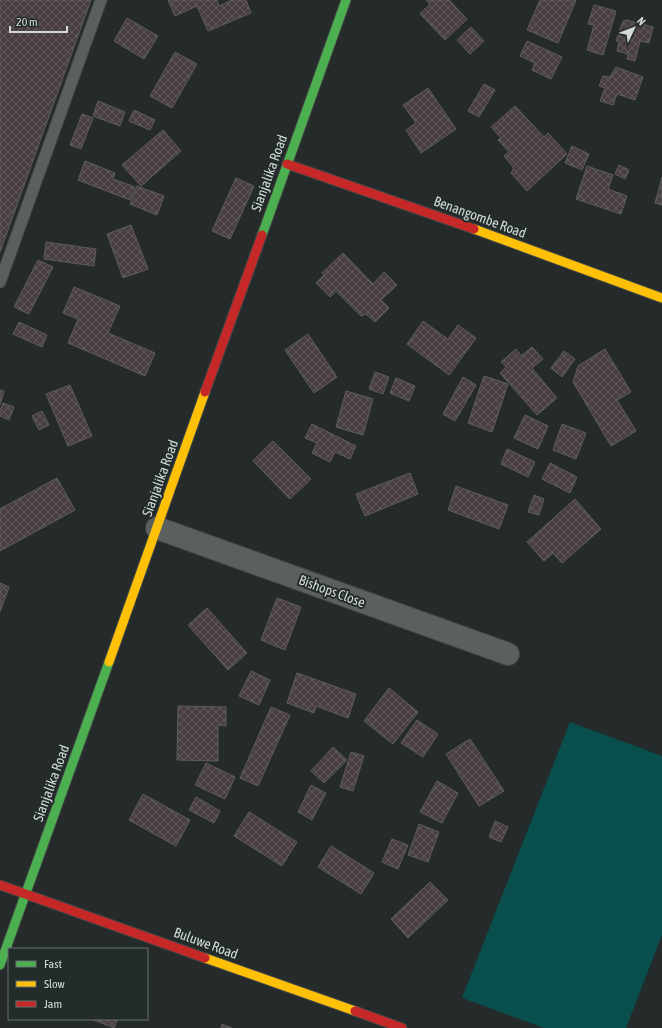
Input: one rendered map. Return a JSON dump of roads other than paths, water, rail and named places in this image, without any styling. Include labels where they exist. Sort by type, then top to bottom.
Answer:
[{"type":"street","name":"Sianjalika Road","points":[[0,965],[346,0]]},
{"type":"street","name":"Benangombe Road","points":[[287,164],[442,218],[662,298]]},
{"type":"street","name":"Bishops Close","points":[[157,528],[508,654]]},
{"type":"street","name":"Buluwe Road","points":[[0,885],[402,1028]]},
{"type":"lane","points":[[0,282],[102,0]]}]
